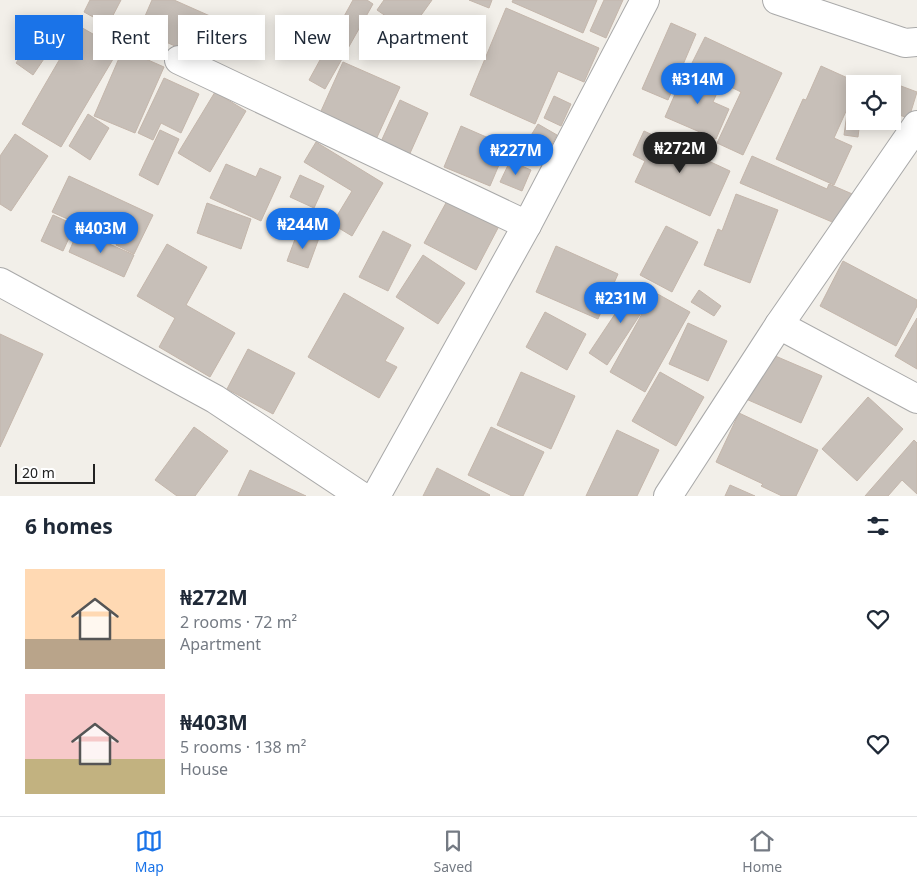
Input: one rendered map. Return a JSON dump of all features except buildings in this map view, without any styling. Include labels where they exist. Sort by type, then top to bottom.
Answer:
[{"type":"street","points":[[376,496],[527,225],[645,0]]},
{"type":"street","points":[[777,0],[905,43],[917,42]]},
{"type":"street","points":[[179,60],[527,225]]},
{"type":"street","points":[[668,496],[778,325],[917,125]]},
{"type":"street","points":[[0,282],[215,399],[361,496]]},
{"type":"street","points":[[778,325],[917,399]]}]
